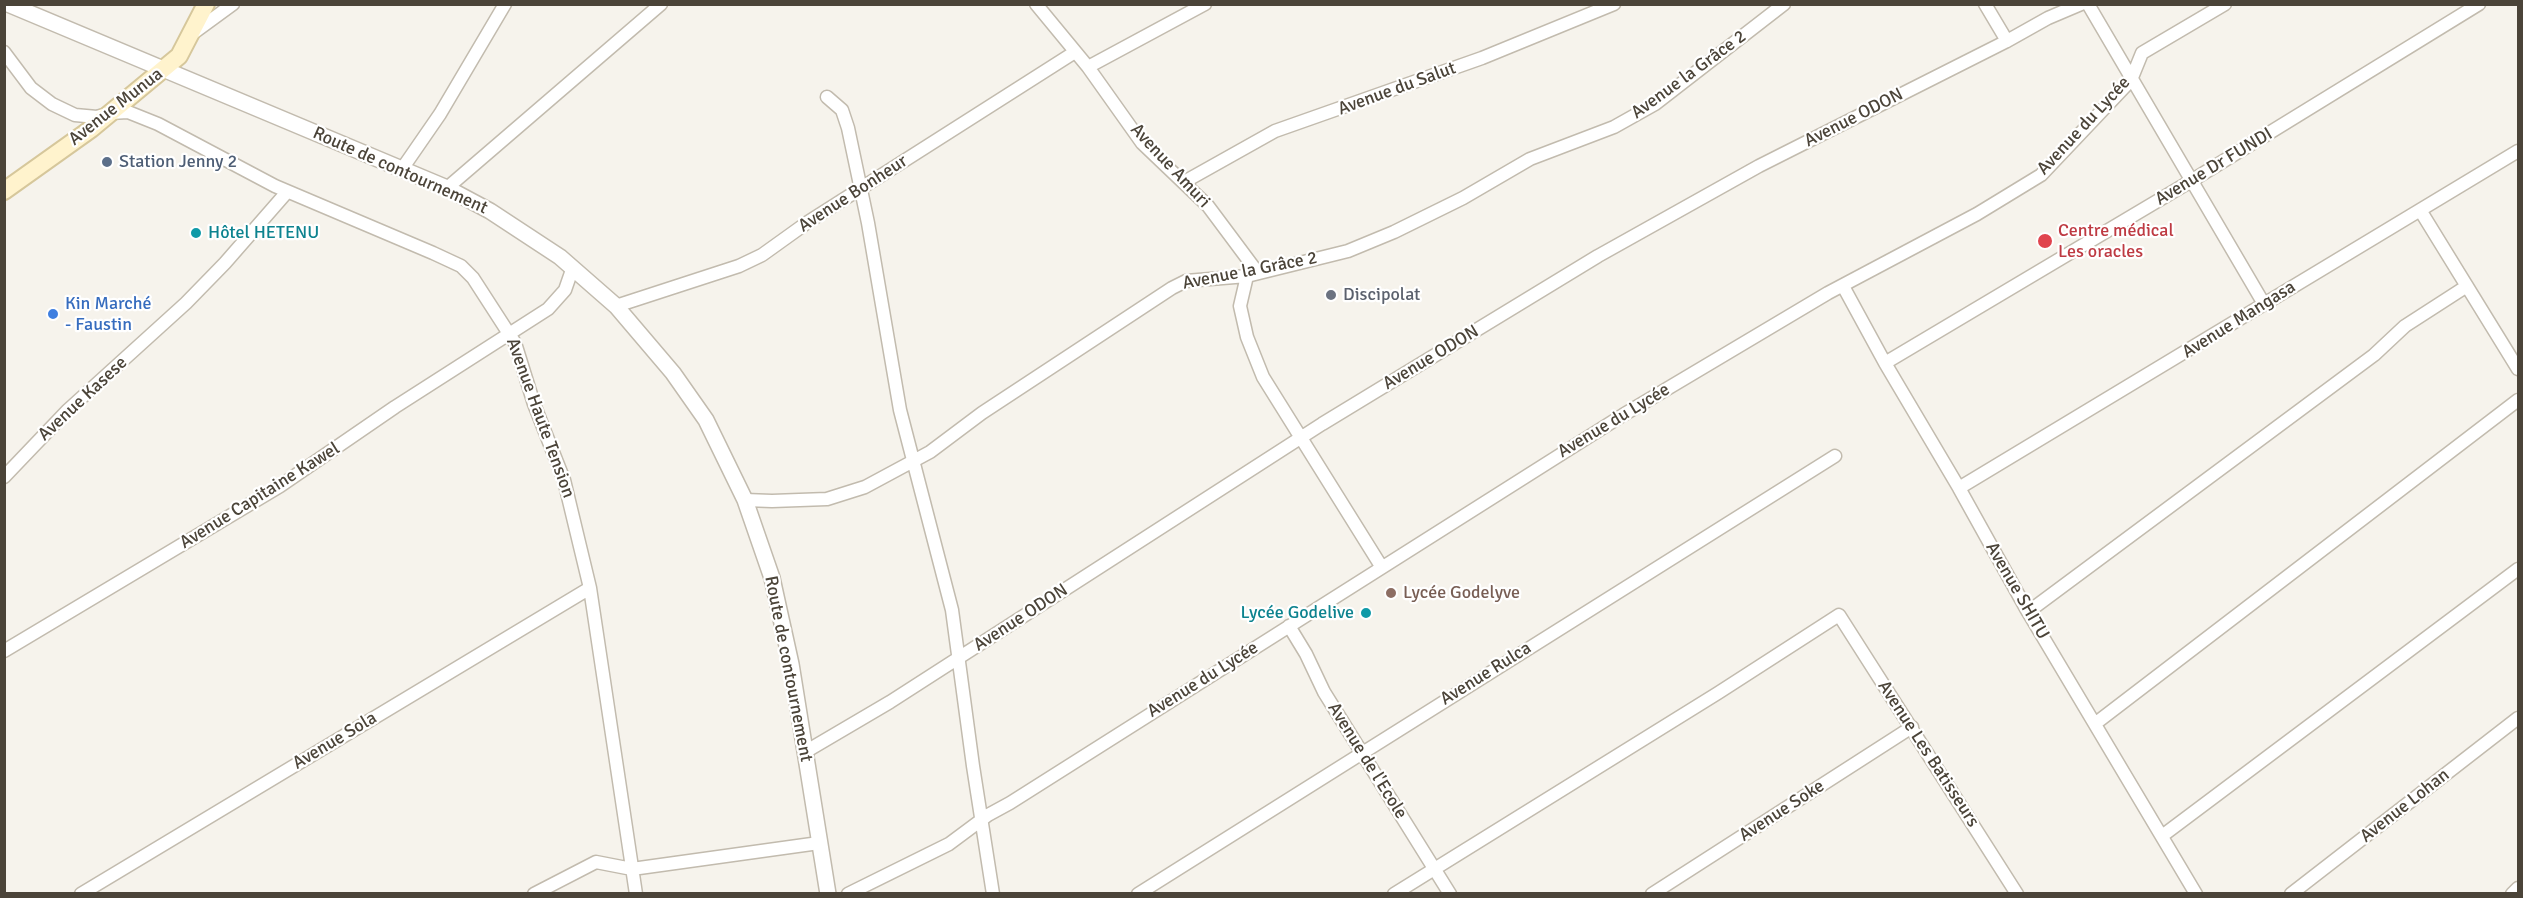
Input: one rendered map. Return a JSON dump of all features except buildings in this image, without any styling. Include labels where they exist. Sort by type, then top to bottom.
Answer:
[{"type":"main road","name":"Avenue Munua","points":[[4,191],[164,70],[179,56],[192,35],[206,4]]},
{"type":"street","name":"Route de contournement","points":[[8,4],[447,188],[515,226],[573,267],[616,306],[673,373],[706,420],[745,500],[772,578],[790,664],[828,894]]},
{"type":"street","points":[[192,35],[233,4]]},
{"type":"street","points":[[402,170],[440,114],[505,4]]},
{"type":"street","points":[[447,188],[661,4]]},
{"type":"street","name":"Avenue Amuri","points":[[1036,4],[1088,67],[1142,143],[1184,182],[1222,223],[1252,274]]},
{"type":"street","points":[[1088,67],[1205,4]]},
{"type":"street","name":"Avenue du Salut","points":[[1184,182],[1275,131],[1472,62],[1614,4]]},
{"type":"street","name":"Avenue la Grâce 2","points":[[745,500],[827,499],[865,487],[930,452],[982,413],[1172,288],[1186,281],[1252,274],[1348,250],[1464,198],[1530,159],[1614,127],[1655,104],[1784,4]]},
{"type":"street","points":[[1985,4],[2007,41]]},
{"type":"street","name":"Avenue ODON","points":[[805,752],[958,658],[1301,438],[1598,256],[1759,166],[2048,18],[2081,4]]},
{"type":"street","points":[[2088,4],[2264,304]]},
{"type":"street","name":"Avenue du Lycée","points":[[848,894],[949,844],[981,820],[1380,566],[1623,415],[1843,285],[1977,214],[2041,175],[2131,80],[2142,53],[2225,4]]},
{"type":"street","name":"Avenue Dr FUNDI","points":[[1885,363],[2191,181],[2479,4]]},
{"type":"street","name":"Avenue Haute Tension","points":[[4,52],[31,88],[52,104],[75,115],[97,117],[110,113],[128,112],[158,124],[286,192],[460,266],[473,278],[510,332],[564,480],[590,588],[636,894]]},
{"type":"street","name":"Avenue Bonheur","points":[[616,306],[738,266],[762,255],[808,222],[1075,52]]},
{"type":"street","points":[[827,97],[842,110],[848,128],[861,188],[900,410],[952,610],[993,894]]},
{"type":"street","name":"Avenue Mangasa","points":[[1959,488],[2518,151]]},
{"type":"street","name":"Avenue Kasese","points":[[4,477],[68,410],[186,303],[225,263],[286,192]]},
{"type":"street","points":[[2420,210],[2518,369]]},
{"type":"street","points":[[510,332],[556,302],[565,290],[573,267]]},
{"type":"street","points":[[1252,274],[1240,306],[1247,337],[1263,377],[1380,566]]},
{"type":"street","name":"Avenue SHITU","points":[[1843,285],[1885,363],[1959,488],[2028,612],[2196,894]]},
{"type":"street","points":[[2028,612],[2374,355],[2405,326],[2467,286]]},
{"type":"street","name":"Avenue Capitaine Kawel","points":[[4,651],[280,486],[510,332]]},
{"type":"street","points":[[2096,723],[2518,400]]},
{"type":"street","name":"Avenue Rulca","points":[[1138,894],[1834,456]]},
{"type":"street","points":[[2162,836],[2518,569]]},
{"type":"street","name":"Avenue Sola","points":[[81,894],[590,588]]},
{"type":"street","name":"Avenue Les Batisseurs","points":[[1435,868],[1718,693],[1839,615],[2017,894]]},
{"type":"street","name":"Avenue de l'Ecole","points":[[1289,626],[1306,654],[1324,692],[1450,894]]},
{"type":"street","name":"Avenue Lohan","points":[[2290,894],[2518,718]]},
{"type":"street","name":"Avenue Soke","points":[[1652,894],[1912,728]]},
{"type":"street","points":[[534,894],[596,862],[632,869],[819,843]]},
{"type":"street","points":[[1394,894],[1435,868]]},
{"type":"street","points":[[2512,894],[2518,888]]},
{"type":"place","name":"Station Jenny 2","points":[[107,162]]},
{"type":"place","name":"Hôtel HETENU","points":[[196,233]]},
{"type":"place","name":"Centre médical Les oracles","points":[[2045,241]]},
{"type":"place","name":"Discipolat","points":[[1331,295]]},
{"type":"place","name":"Kin Marché - Faustin","points":[[53,314]]},
{"type":"place","name":"Lycée Godelyve","points":[[1391,593]]},
{"type":"place","name":"Lycée Godelive","points":[[1366,613]]}]
